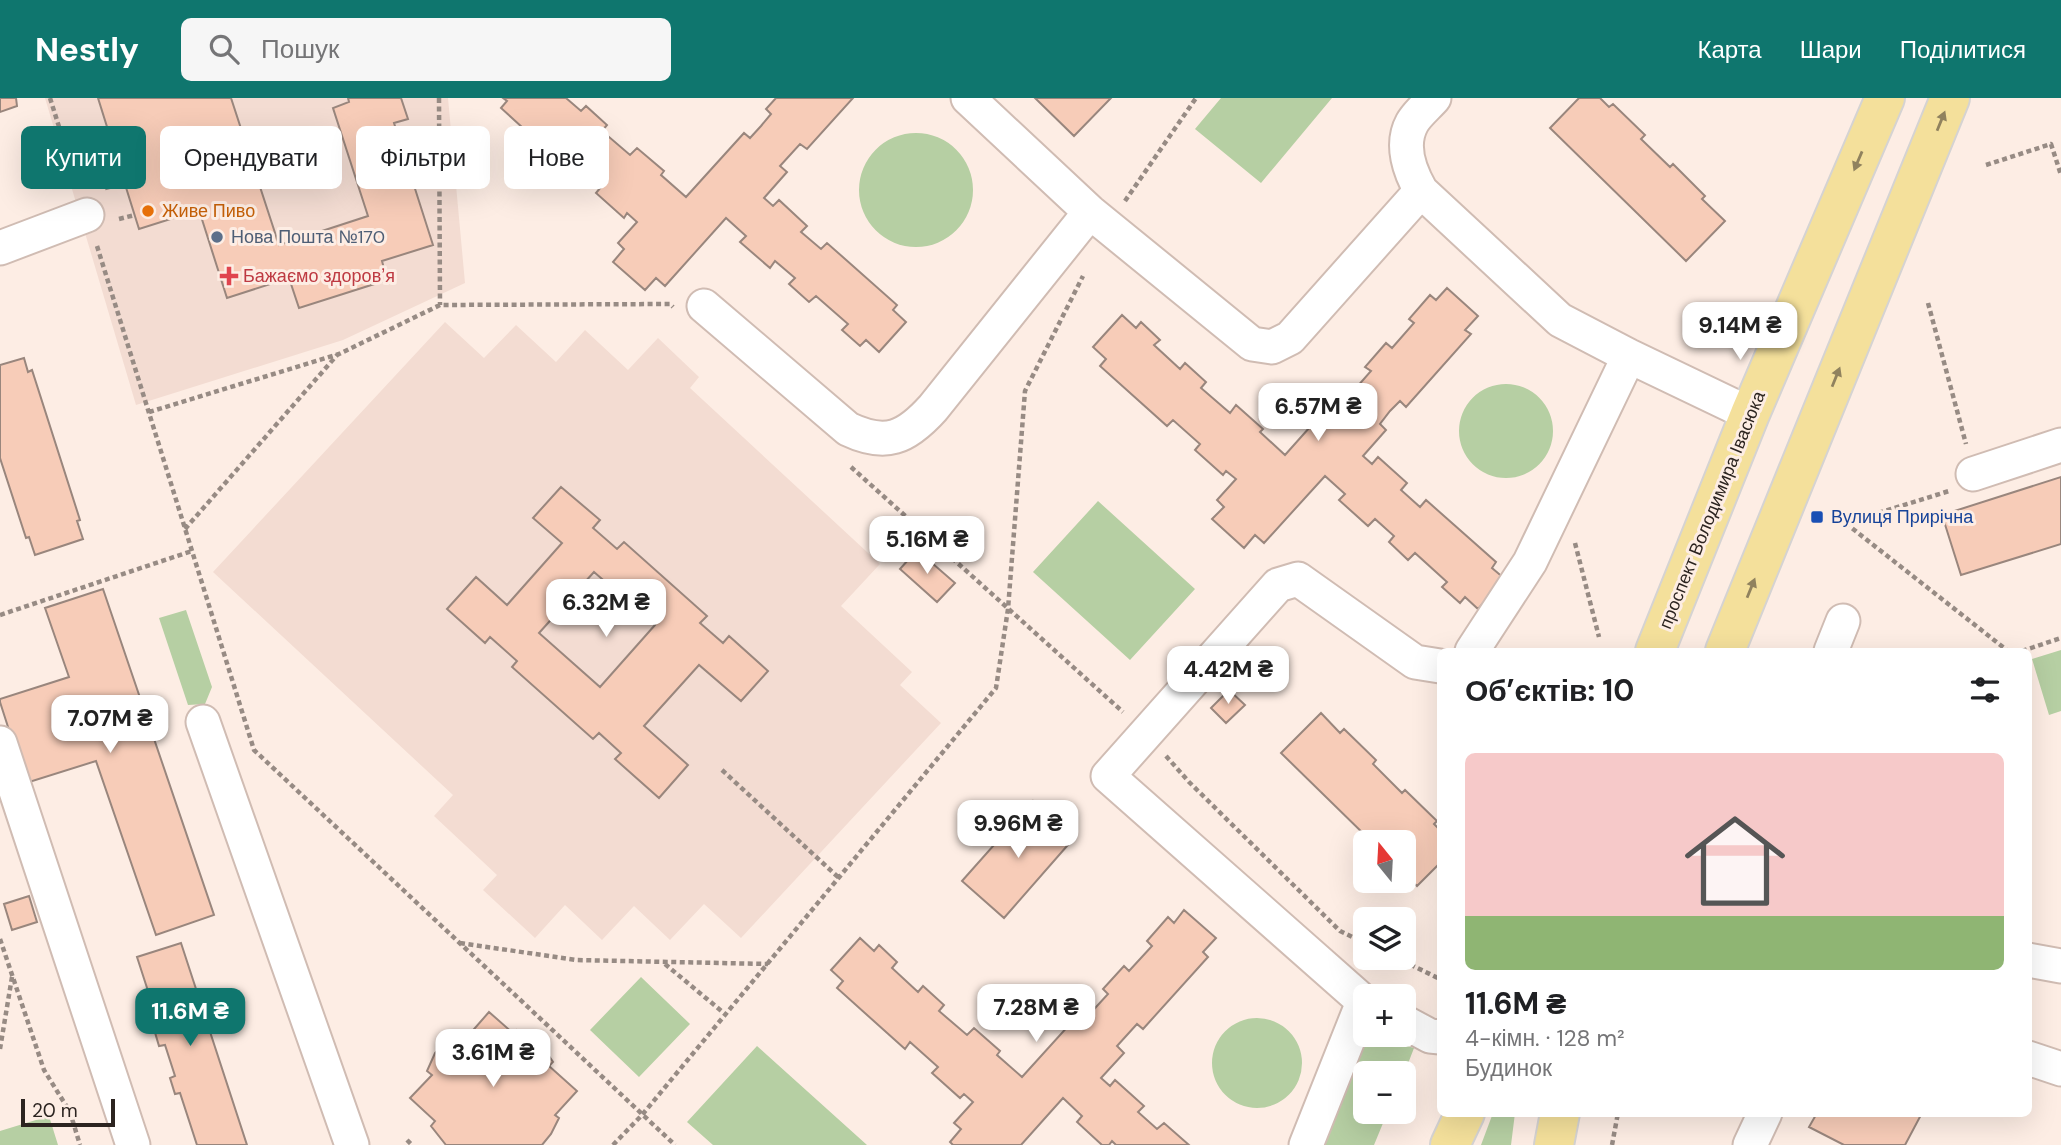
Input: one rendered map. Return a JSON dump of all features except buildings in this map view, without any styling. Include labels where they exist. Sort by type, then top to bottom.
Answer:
[{"type":"main road","name":"проспект Володимира Івасюка","points":[[1656,648],[1750,414],[1885,98]]},
{"type":"main road","points":[[1726,648],[1950,98]]},
{"type":"main road","points":[[1450,1145],[1463,1117]]},
{"type":"main road","points":[[1554,1145],[1559,1117]]},
{"type":"street","points":[[968,98],[1099,219],[1252,344],[1272,347],[1290,338],[1420,191]]},
{"type":"street","points":[[1434,98],[1411,124],[1407,147],[1410,171],[1420,191],[1560,320],[1750,414]]},
{"type":"street","points":[[0,248],[87,215]]},
{"type":"street","points":[[692,310],[848,429],[865,437],[885,439],[903,435],[919,424],[1099,219]]},
{"type":"street","points":[[1474,648],[1531,562],[1629,356]]},
{"type":"street","points":[[1973,474],[2061,444]]},
{"type":"street","points":[[1353,993],[1108,776],[1278,585],[1298,579],[1415,662],[1437,666]]},
{"type":"street","points":[[203,722],[352,1145]]},
{"type":"street","points":[[0,743],[133,1145]]},
{"type":"street","points":[[2032,961],[2061,966]]},
{"type":"street","points":[[1416,1028],[1437,1037]]},
{"type":"street","points":[[1306,1145],[1353,1030]]},
{"type":"street","points":[[2032,1059],[2061,1069]]},
{"type":"street","points":[[1750,1145],[1763,1117]]},
{"type":"path","points":[[50,98],[254,750],[675,1145]]},
{"type":"path","points":[[439,98],[440,305]]},
{"type":"path","points":[[1099,219],[1196,98]]},
{"type":"path","points":[[1986,165],[2051,144],[2061,175]]},
{"type":"path","points":[[613,1145],[642,1115],[996,688],[1008,608],[1026,391],[1084,274]]},
{"type":"path","points":[[1846,523],[1976,483],[1928,303]]},
{"type":"path","points":[[149,412],[339,354],[440,305],[670,304],[692,310]]},
{"type":"path","points":[[185,529],[339,354]]},
{"type":"path","points":[[844,461],[1146,733],[1189,782],[1340,931],[1353,937]]},
{"type":"path","points":[[1562,495],[1600,637]]},
{"type":"path","points":[[1839,518],[2004,648]]},
{"type":"path","points":[[0,615],[192,551]]},
{"type":"path","points":[[2031,648],[2061,638]]},
{"type":"path","points":[[722,770],[839,878]]},
{"type":"path","points":[[0,939],[44,1070],[70,1112],[80,1145]]},
{"type":"path","points":[[459,943],[576,960],[768,964]]},
{"type":"path","points":[[664,963],[726,1014]]},
{"type":"path","points":[[1416,967],[1437,978]]},
{"type":"path","points":[[0,1049],[13,977]]},
{"type":"path","points":[[1612,1145],[1617,1117]]},
{"type":"path","points":[[407,1140],[412,1145]]},
{"type":"shaded area","points":[[45,98],[448,98],[451,126],[356,126],[356,189],[456,189],[465,283],[343,340],[136,405],[72,189],[146,189],[146,126],[53,126]]},
{"type":"shaded area","points":[[445,322],[484,358],[516,325],[556,362],[585,330],[628,370],[658,338],[699,377],[690,388],[880,564],[841,606],[912,672],[900,685],[941,723],[741,938],[704,904],[670,940],[634,906],[602,940],[565,905],[535,938],[483,890],[497,875],[434,816],[453,795],[213,572]]},
{"type":"green space","points":[[1221,98],[1332,98],[1261,183],[1195,129]]},
{"type":"green space","points":[[916,133],[938,138],[956,150],[968,168],[973,190],[968,212],[956,230],[938,242],[916,247],[894,242],[876,230],[864,212],[859,190],[864,168],[876,150],[894,138]]},
{"type":"green space","points":[[1506,384],[1524,387],[1539,398],[1550,413],[1553,431],[1550,449],[1539,464],[1524,475],[1506,478],[1488,475],[1473,464],[1462,449],[1459,431],[1462,413],[1473,398],[1488,387]]},
{"type":"green space","points":[[1098,501],[1195,589],[1130,660],[1033,572]]},
{"type":"green space","points":[[186,610],[212,687],[205,704],[188,705],[159,618]]},
{"type":"green space","points":[[2061,650],[2061,711],[2049,715],[2032,659]]},
{"type":"green space","points":[[641,977],[690,1024],[639,1077],[590,1030]]},
{"type":"green space","points":[[1248,1018],[1266,1018],[1282,1025],[1295,1038],[1302,1054],[1302,1072],[1295,1088],[1282,1101],[1266,1108],[1248,1108],[1232,1101],[1219,1088],[1212,1072],[1212,1054],[1219,1038],[1232,1025]]},
{"type":"green space","points":[[757,1046],[867,1145],[713,1145],[687,1122]]},
{"type":"green space","points":[[1360,1047],[1414,1048],[1409,1061],[1354,1061]]},
{"type":"green space","points":[[1353,1064],[1353,1124],[1383,1124],[1374,1145],[1320,1145]]},
{"type":"green space","points":[[49,1116],[58,1145],[0,1145],[0,1131]]},
{"type":"green space","points":[[1492,1117],[1514,1117],[1511,1145],[1481,1145]]},
{"type":"place","name":"Живе Пиво","points":[[148,211]]},
{"type":"place","name":"Нова Пошта №170","points":[[217,237]]},
{"type":"place","name":"Бажаємо здоровʼя","points":[[229,276]]},
{"type":"place","name":"Вулиця Прирічна","points":[[1817,517]]}]
